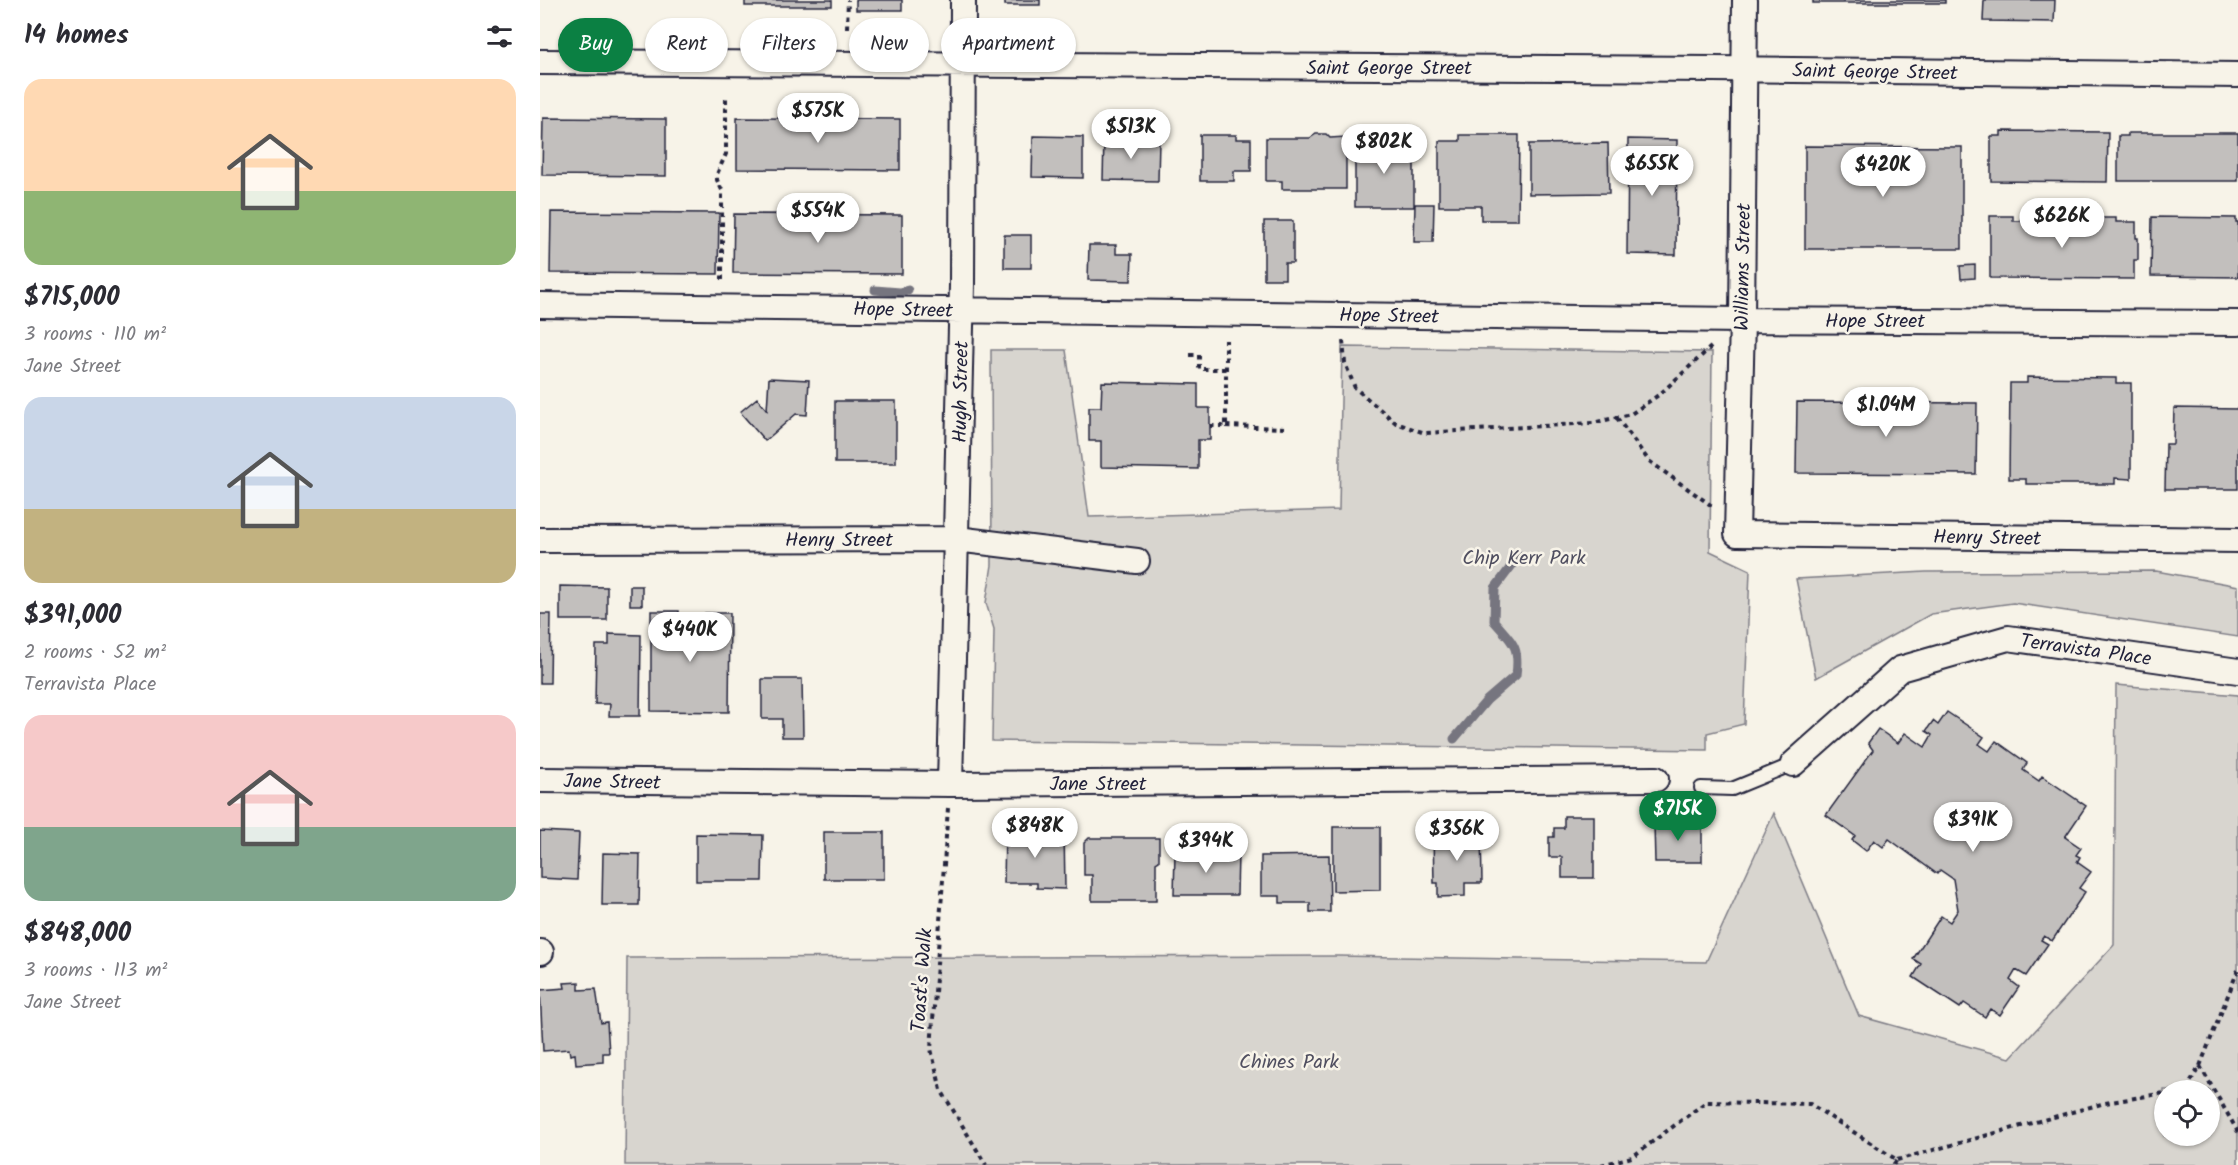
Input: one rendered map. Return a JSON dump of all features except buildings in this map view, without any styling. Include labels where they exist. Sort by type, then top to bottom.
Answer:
[{"type":"street","name":"Hugh Street","points":[[963,0],[963,18]]},
{"type":"street","name":"Williams Street","points":[[1737,534],[1745,0]]},
{"type":"street","name":"Saint George Street","points":[[540,62],[941,64]]},
{"type":"street","name":"Saint George Street","points":[[1076,65],[2238,75]]},
{"type":"street","name":"Hugh Street","points":[[950,784],[957,539],[963,72]]},
{"type":"street","name":"Hope Street","points":[[540,305],[1742,320],[2238,323]]},
{"type":"street","name":"Henry Street","points":[[1737,534],[2238,540]]},
{"type":"street","name":"Henry Street","points":[[540,540],[957,539],[1137,561]]},
{"type":"street","name":"Terravista Place","points":[[1793,764],[1900,669],[2008,638],[2238,671]]},
{"type":"street","name":"Jane Street","points":[[540,780],[950,784],[1656,779]]},
{"type":"lane","points":[[1701,788],[1732,789],[1793,764]]},
{"type":"path","points":[[847,28],[848,0]]},
{"type":"path","points":[[722,282],[722,190],[717,174],[726,154],[726,98]]},
{"type":"path","points":[[1226,339],[1226,426]]},
{"type":"path","points":[[1343,341],[1345,363],[1355,388],[1396,423],[1407,429],[1425,433],[1593,423],[1631,414],[1660,394],[1711,347]]},
{"type":"path","points":[[1190,355],[1199,355],[1199,369],[1226,369]]},
{"type":"path","points":[[1617,418],[1649,461],[1715,508]]},
{"type":"path","points":[[1210,426],[1284,428]]},
{"type":"path","name":"Toast's Walk","points":[[950,784],[931,1049],[941,1090],[986,1165]]},
{"type":"path","points":[[2191,1080],[2200,1066],[2238,970]]},
{"type":"path","points":[[2200,1066],[2238,1132]]},
{"type":"path","points":[[1893,1165],[1897,1160],[2105,1102],[2154,1095]]},
{"type":"path","points":[[1601,1165],[1632,1157],[1706,1102],[1810,1104],[1897,1160]]},
{"type":"green space","name":"Chip Kerr Park","points":[[1342,347],[1712,352],[1710,551],[1750,570],[1744,724],[1707,733],[1707,750],[992,741],[994,629],[986,603],[992,565],[991,350],[1066,350],[1089,517],[1339,510]]},
{"type":"green space","points":[[2156,571],[2238,586],[2238,637],[2013,603],[1931,614],[1816,678],[1796,579],[1926,572]]},
{"type":"green space","name":"Chines Park","points":[[2116,685],[2238,695],[2238,1165],[625,1165],[627,958],[1338,956],[1706,962],[1774,813],[1859,1016],[2010,1058],[2114,945]]},
{"type":"waterway","points":[[875,290],[900,292],[908,290]]},
{"type":"waterway","points":[[1454,739],[1487,700],[1516,675],[1516,650],[1494,621],[1495,588],[1519,556]]}]
